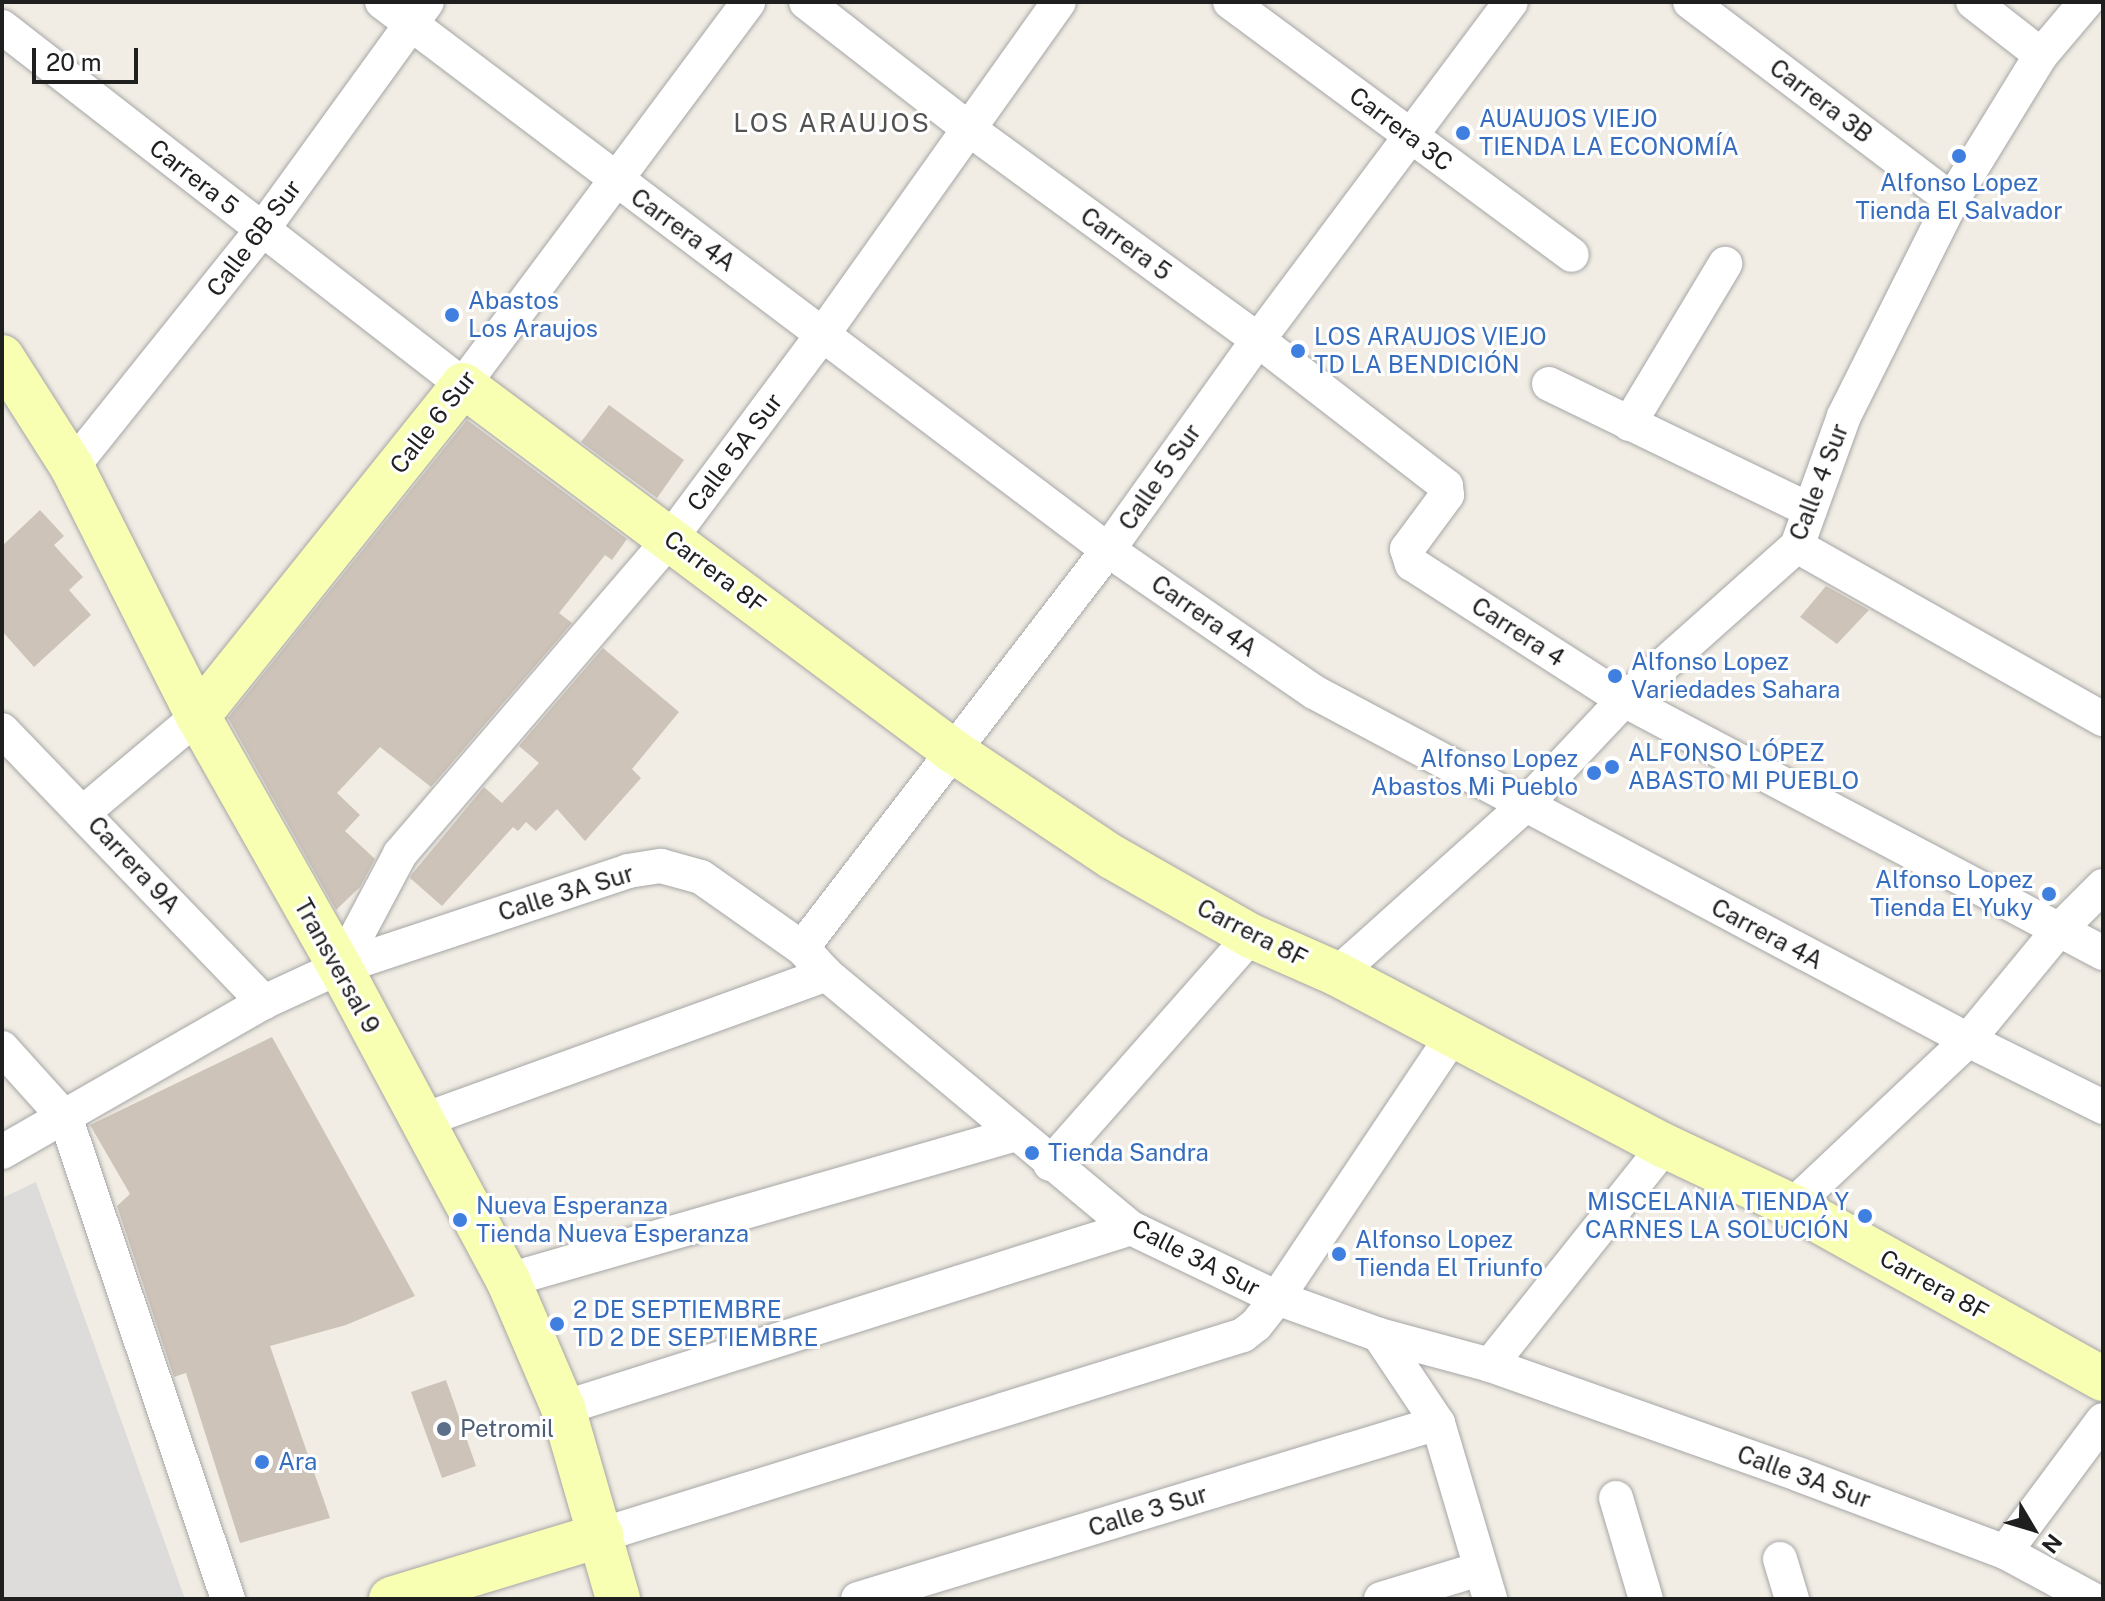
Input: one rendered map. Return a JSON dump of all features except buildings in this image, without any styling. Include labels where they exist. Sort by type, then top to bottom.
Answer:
[{"type":"street","name":"Carrera 4A","points":[[382,2],[419,12],[616,181],[1108,550],[1314,692],[1968,1040],[2103,1107]]},
{"type":"street","name":"Calle 6 Sur","points":[[84,812],[198,716],[463,385],[748,2]]},
{"type":"street","name":"Carrera 5","points":[[806,2],[969,129],[1258,340],[1446,486],[1447,495],[1407,549],[1412,564]]},
{"type":"street","name":"Calle 5A Sur","points":[[340,967],[400,854],[670,539],[823,334],[1059,2]]},
{"type":"street","name":"Carrera 3C","points":[[1230,2],[1572,255]]},
{"type":"street","name":"Calle 5 Sur","points":[[802,948],[1108,550],[1258,340],[1511,2]]},
{"type":"street","name":"Carrera 3B","points":[[1690,2],[1952,200]]},
{"type":"street","points":[[1973,2],[2041,55]]},
{"type":"street","name":"Calle 4 Sur","points":[[1337,974],[1524,806],[1624,700],[1797,546],[1844,416],[1952,200],[2041,55],[2086,2]]},
{"type":"street","name":"Calle 6B Sur","points":[[72,467],[262,230],[419,12]]},
{"type":"street","name":"Carrera 5","points":[[2,27],[463,385]]},
{"type":"street","points":[[1629,424],[1725,264]]},
{"type":"street","name":"Transversal 9","points":[[2,357],[72,467],[198,716],[340,967],[508,1280],[563,1408],[618,1599]]},
{"type":"street","points":[[1549,384],[1808,509]]},
{"type":"street","name":"Carrera 8F","points":[[463,385],[953,751],[1112,857],[1251,936],[1337,974],[1665,1146],[1792,1206],[2103,1379]]},
{"type":"street","points":[[1797,546],[2103,719]]},
{"type":"street","name":"Carrera 4","points":[[1412,564],[1624,700],[2057,932],[2103,953]]},
{"type":"street","name":"Carrera 9A","points":[[2,730],[264,1002]]},
{"type":"street","name":"Calle 3A Sur","points":[[2,1152],[66,1119],[264,1002],[340,967],[628,871],[661,866],[701,877],[802,948],[826,974],[1050,1164],[1131,1228],[1277,1298],[1379,1335],[1490,1365],[2005,1552],[2092,1599]]},
{"type":"street","points":[[1792,1206],[1968,1040],[2057,932],[2103,886]]},
{"type":"street","points":[[1050,1164],[1251,936]]},
{"type":"street","points":[[421,1121],[826,974]]},
{"type":"street","points":[[391,1599],[1243,1335],[1256,1325],[1277,1298],[1454,1034]]},
{"type":"street","points":[[2,1048],[66,1119],[228,1599]]},
{"type":"street","points":[[508,1280],[1016,1134]]},
{"type":"street","points":[[1490,1365],[1665,1146]]},
{"type":"street","points":[[563,1408],[1131,1228]]},
{"type":"street","points":[[1379,1335],[1438,1423],[1485,1584],[1381,1599]]},
{"type":"street","points":[[2005,1552],[2103,1420]]},
{"type":"street","name":"Calle 3 Sur","points":[[870,1598],[1438,1423]]},
{"type":"street","points":[[1616,1498],[1646,1599]]},
{"type":"street","points":[[1780,1559],[1792,1599]]},
{"type":"shaded area","points":[[36,1182],[185,1599],[2,1599],[2,1198]]},
{"type":"place","name":"AUAUJOS VIEJO TIENDA LA ECONOMÍA","points":[[1463,133]]},
{"type":"place","name":"Alfonso Lopez Tienda El Salvador","points":[[1959,156]]},
{"type":"place","name":"Abastos Los Araujos","points":[[452,315]]},
{"type":"place","name":"LOS ARAUJOS VIEJO TD LA BENDICIÓN","points":[[1298,351]]},
{"type":"place","name":"Alfonso Lopez Variedades Sahara","points":[[1615,676]]},
{"type":"place","name":"ALFONSO LÓPEZ ABASTO MI PUEBLO","points":[[1612,767]]},
{"type":"place","name":"Alfonso Lopez Abastos Mi Pueblo","points":[[1594,773]]},
{"type":"place","name":"Alfonso Lopez Tienda El Yuky","points":[[2049,894]]},
{"type":"place","name":"Tienda Sandra","points":[[1032,1153]]},
{"type":"place","name":"MISCELANIA TIENDA Y CARNES LA SOLUCIÓN","points":[[1865,1216]]},
{"type":"place","name":"Nueva Esperanza Tienda Nueva Esperanza","points":[[460,1220]]},
{"type":"place","name":"Alfonso Lopez Tienda El Triunfo","points":[[1339,1254]]},
{"type":"place","name":"2 DE SEPTIEMBRE TD 2 DE SEPTIEMBRE","points":[[557,1324]]},
{"type":"place","name":"Petromil","points":[[444,1429]]},
{"type":"place","name":"Ara","points":[[262,1462]]},
{"type":"district","name":"LOS ARAUJOS","points":[[832,123]]}]
